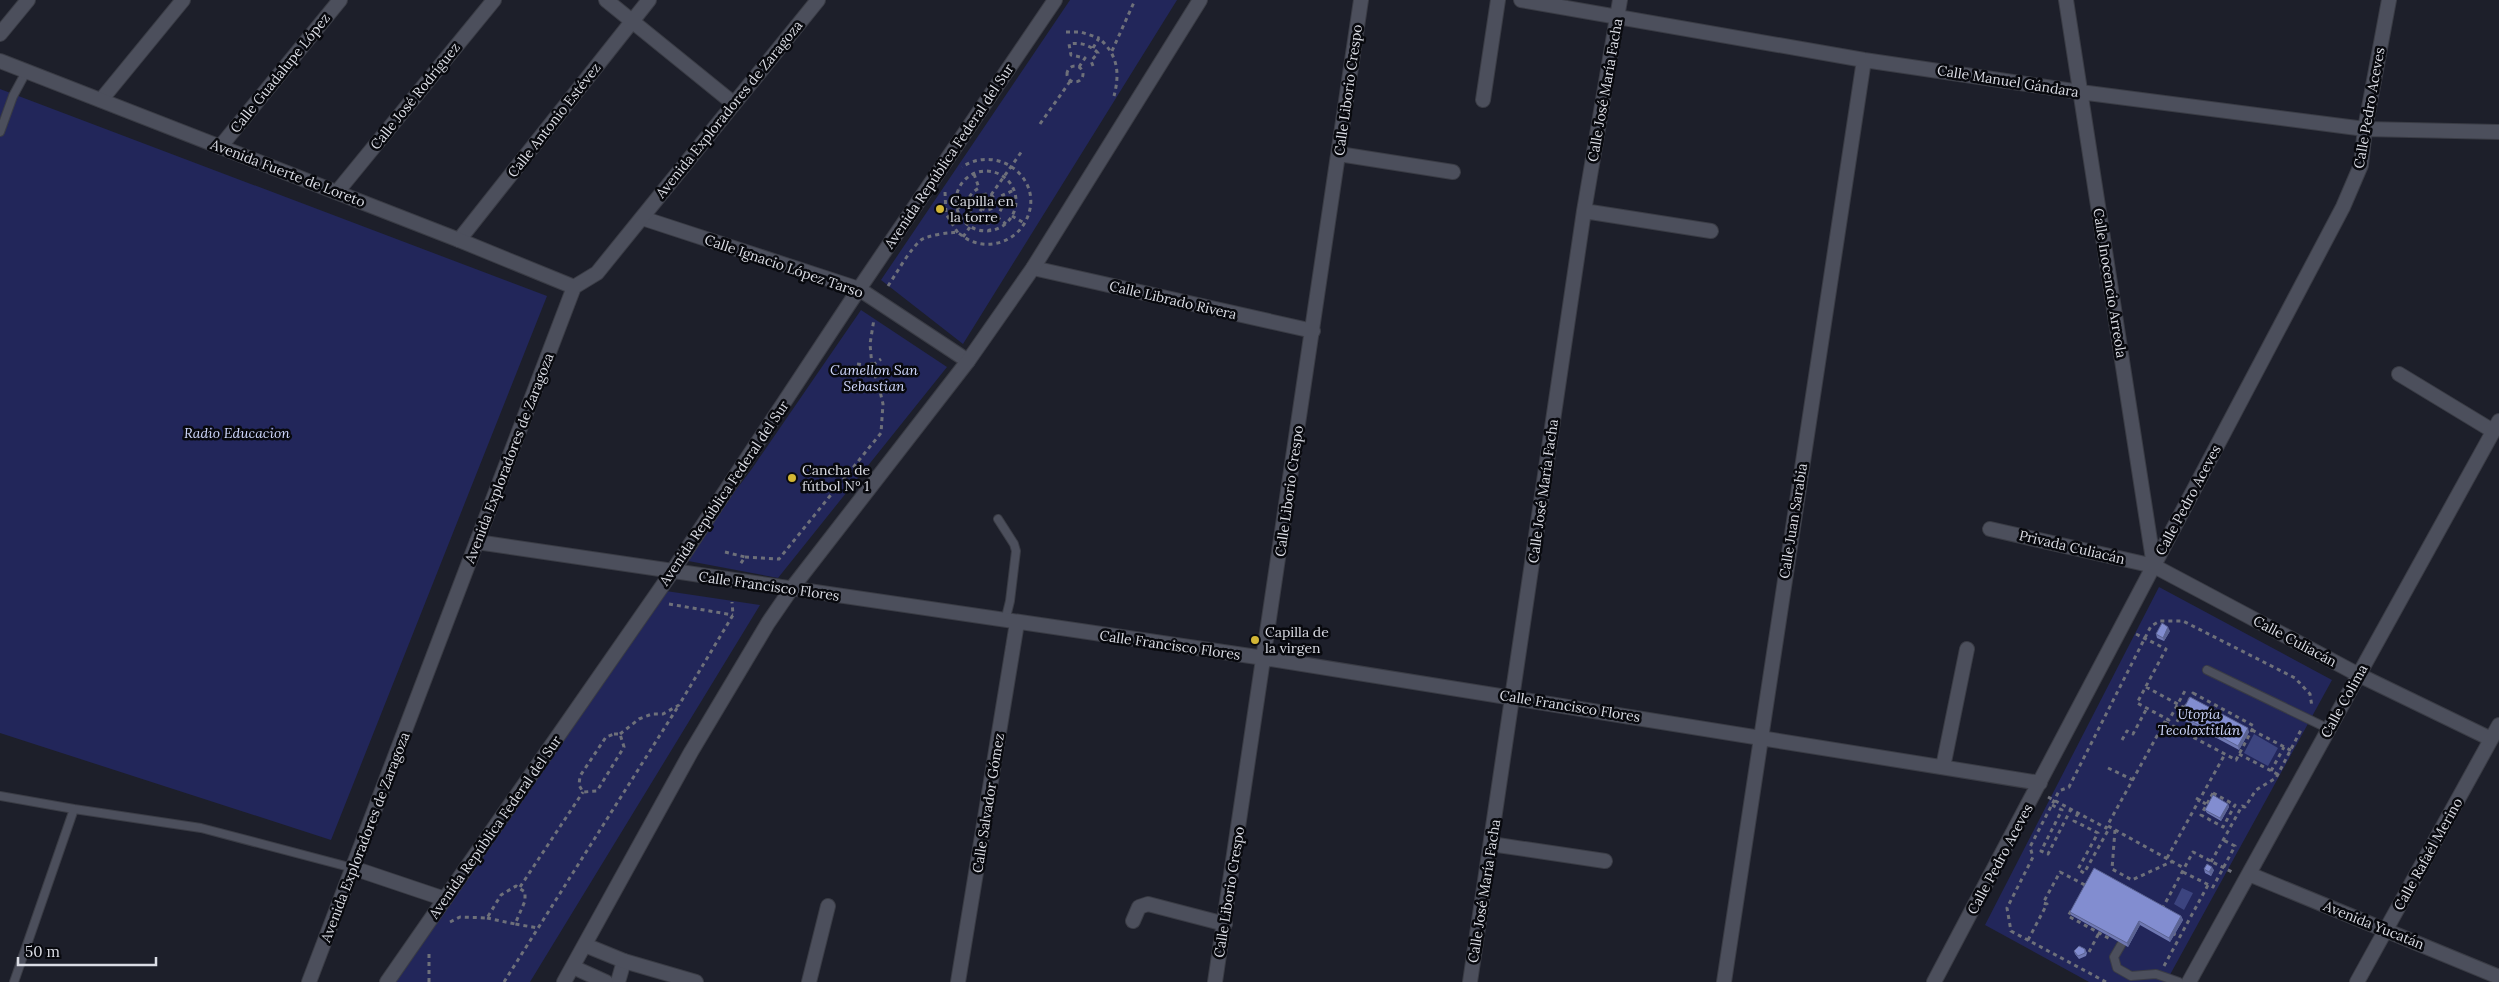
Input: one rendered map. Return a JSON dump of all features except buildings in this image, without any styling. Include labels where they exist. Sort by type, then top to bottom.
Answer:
[{"type":"street","points":[[0,34],[28,0]]},
{"type":"street","points":[[100,100],[183,0]]},
{"type":"street","name":"Calle Guadalupe López","points":[[220,147],[340,0]]},
{"type":"street","name":"Calle José Rodríguez","points":[[337,192],[494,0]]},
{"type":"street","points":[[606,0],[733,103]]},
{"type":"street","name":"Calle Antonio Estévez","points":[[459,240],[649,0]]},
{"type":"street","name":"Avenida Exploradores de Zaragoza","points":[[309,982],[574,288],[597,273],[818,0]]},
{"type":"street","name":"Avenida República Federal del Sur","points":[[387,982],[672,572],[859,289],[1055,0]]},
{"type":"street","points":[[564,982],[691,752],[768,623],[792,588],[968,361],[1033,268],[1200,0]]},
{"type":"street","name":"Calle Liborio Crespo","points":[[1215,982],[1361,0]]},
{"type":"street","points":[[1483,100],[1498,0]]},
{"type":"street","name":"Calle Manuel Gándara","points":[[1520,0],[1864,60],[2080,92],[2365,129],[2499,132]]},
{"type":"street","name":"Calle José María Facha","points":[[1470,982],[1584,211],[1620,0]]},
{"type":"street","name":"Calle Inocencio Arreola","points":[[2066,0],[2154,566]]},
{"type":"street","name":"Calle Pedro Aceves","points":[[1934,982],[2343,207],[2360,165],[2389,0]]},
{"type":"street","name":"Calle Juan Sarabia","points":[[1724,982],[1864,60]]},
{"type":"street","name":"Avenida Fuerte de Loreto","points":[[0,61],[459,240],[574,288]]},
{"type":"street","points":[[1338,154],[1453,172]]},
{"type":"street","points":[[1584,211],[1711,231]]},
{"type":"street","name":"Calle Ignacio López Tarso","points":[[642,218],[859,289],[968,361]]},
{"type":"street","name":"Calle Librado Rivera","points":[[1033,268],[1312,332]]},
{"type":"street","points":[[2399,374],[2496,426]]},
{"type":"street","name":"Calle Colima","points":[[2189,982],[2496,426]]},
{"type":"street","name":"Privada Culiacán","points":[[1990,529],[2154,566]]},
{"type":"street","name":"Calle Francisco Flores","points":[[477,542],[1264,658],[2040,783]]},
{"type":"street","name":"Calle Culiacán","points":[[2154,566],[2359,675],[2491,740]]},
{"type":"street","name":"Calle Salvador Gómez","points":[[958,982],[1011,622]]},
{"type":"street","points":[[1943,767],[1968,649]]},
{"type":"street","name":"Calle Rafaél Merino","points":[[2357,982],[2499,725]]},
{"type":"street","points":[[1491,844],[1605,861]]},
{"type":"street","points":[[353,868],[445,899]]},
{"type":"street","name":"Avenida Yucatán","points":[[2248,877],[2386,930],[2499,977]]},
{"type":"street","points":[[1133,921],[1138,907],[1148,904],[1224,924]]},
{"type":"street","points":[[810,982],[828,906]]},
{"type":"street","points":[[585,945],[624,962],[696,982]]},
{"type":"street","points":[[618,982],[624,962]]},
{"type":"street","points":[[573,967],[606,982]]},
{"type":"lane","points":[[0,132],[13,96],[26,72]]},
{"type":"lane","points":[[998,519],[1014,544],[1016,551],[1010,601],[1011,622]]},
{"type":"lane","points":[[2207,670],[2329,729]]},
{"type":"lane","points":[[0,796],[201,828],[353,868]]},
{"type":"lane","points":[[14,982],[74,809]]},
{"type":"lane","points":[[2121,945],[2114,957],[2117,968],[2131,976],[2156,974],[2179,982]]},
{"type":"path","points":[[1112,52],[1135,0]]},
{"type":"path","points":[[1066,32],[1081,32],[1099,38],[1112,52],[1118,77],[1114,96]]},
{"type":"path","points":[[1093,48],[1099,38]]},
{"type":"path","points":[[1092,62],[1098,53],[1093,48],[1079,42],[1069,44],[1070,55],[1085,58],[1092,62],[1093,66]]},
{"type":"path","points":[[1079,67],[1085,58]]},
{"type":"path","points":[[1073,66],[1079,67],[1083,73],[1081,79],[1071,80],[1067,76],[1068,71],[1073,66]]},
{"type":"path","points":[[1040,124],[1071,80]]},
{"type":"path","points":[[991,195],[1022,151]]},
{"type":"path","points":[[947,187],[944,209],[950,224],[963,237],[982,244],[995,244],[1013,236],[1024,223],[1030,208],[1030,195],[1022,176],[1012,166],[1002,161],[985,158],[969,162],[960,168]]},
{"type":"path","points":[[992,172],[1004,177],[1014,190],[1016,203],[1012,216],[1006,224],[990,231],[978,231],[962,221],[956,208],[956,198],[960,185],[974,174],[992,172]]},
{"type":"path","points":[[974,174],[979,188],[972,193],[968,205],[976,218],[987,221],[997,216],[1002,207],[1001,196],[1014,190]]},
{"type":"path","points":[[956,182],[960,185]]},
{"type":"path","points":[[982,208],[979,204],[980,198],[985,194],[991,195]]},
{"type":"path","points":[[982,208],[989,209],[993,205],[994,200],[991,195]]},
{"type":"path","points":[[956,208],[968,205]]},
{"type":"path","points":[[976,218],[982,208]]},
{"type":"path","points":[[997,216],[1006,224]]},
{"type":"path","points":[[1012,216],[1024,223]]},
{"type":"path","points":[[987,221],[990,231]]},
{"type":"path","points":[[963,237],[970,227]]},
{"type":"path","points":[[888,286],[921,240],[934,235],[958,233]]},
{"type":"path","points":[[725,552],[745,557],[779,559],[881,433],[883,404],[872,366],[870,344],[874,319]]},
{"type":"path","points":[[857,364],[872,366],[881,359]]},
{"type":"path","points":[[870,390],[879,387]]},
{"type":"path","points":[[738,568],[745,557]]},
{"type":"path","points":[[653,599],[690,609],[732,615]]},
{"type":"path","points":[[504,982],[679,704],[732,615],[732,602]]},
{"type":"path","points":[[2106,982],[2012,931],[2007,908],[2033,857],[2030,847],[2059,791],[2068,787],[2151,626],[2160,621],[2183,620],[2295,678],[2304,686],[2313,701],[2308,719],[2279,775],[2256,790],[2246,807],[2242,806],[2211,862]]},
{"type":"path","points":[[2135,634],[2166,650],[2137,703],[2166,720],[2174,727],[2236,760],[2254,726],[2193,693],[2174,727]]},
{"type":"path","points":[[2146,687],[2184,708]]},
{"type":"path","points":[[2078,813],[2074,821],[2098,834],[2078,869],[2084,873],[2166,720],[2170,720],[2186,690]]},
{"type":"path","points":[[583,792],[579,785],[580,776],[606,737],[620,734],[639,719],[652,714],[663,714],[679,704]]},
{"type":"path","points":[[2122,740],[2127,731],[2133,734],[2147,708]]},
{"type":"path","points":[[2252,730],[2292,751]]},
{"type":"path","points":[[583,792],[597,791],[624,747],[620,734]]},
{"type":"path","points":[[2271,771],[2284,747]]},
{"type":"path","points":[[2167,858],[2198,799],[2225,754]]},
{"type":"path","points":[[2239,754],[2279,775]]},
{"type":"path","points":[[2140,767],[2146,770]]},
{"type":"path","points":[[2108,768],[2133,780]]},
{"type":"path","points":[[487,918],[501,895],[508,889],[520,887],[583,792]]},
{"type":"path","points":[[2213,793],[2235,805],[2229,817],[2223,827],[2200,814],[2213,793]]},
{"type":"path","points":[[2198,799],[2206,804]]},
{"type":"path","points":[[2061,804],[2106,828],[2108,826],[2173,861],[2184,870],[2213,887],[2234,846],[2223,840]]},
{"type":"path","points":[[2052,805],[2062,810],[2041,851],[2048,854],[2071,809]]},
{"type":"path","points":[[2229,817],[2234,820]]},
{"type":"path","points":[[2115,830],[2112,869],[2132,880],[2173,861]]},
{"type":"path","points":[[2159,914],[2194,852],[2211,862],[2248,877]]},
{"type":"path","points":[[2028,940],[2047,904],[2044,902],[2060,872],[2093,889]]},
{"type":"path","points":[[2117,882],[2121,874]]},
{"type":"path","points":[[2081,893],[2085,885]]},
{"type":"path","points":[[2156,974],[2163,969],[2208,885]]},
{"type":"path","points":[[515,924],[525,901],[525,892],[520,887]]},
{"type":"path","points":[[2072,908],[2068,916],[2121,945]]},
{"type":"path","points":[[446,927],[452,919],[460,917],[487,918],[538,928]]},
{"type":"path","points":[[2171,932],[2180,937]]},
{"type":"path","points":[[2089,952],[2099,933]]},
{"type":"path","points":[[429,950],[435,943]]},
{"type":"green space","points":[[1070,0],[1177,0],[963,344],[881,280]]},
{"type":"green space","name":"Radio Educacion","points":[[0,89],[547,296],[331,840],[0,733]]},
{"type":"green space","name":"Camellon San Sebastian","points":[[861,310],[947,367],[778,578],[683,560],[751,470]]},
{"type":"green space","name":"Utopía Tecoloxtitlán","points":[[2159,587],[2332,680],[2166,982],[2089,982],[1985,925]]},
{"type":"green space","points":[[666,591],[760,605],[530,982],[395,982]]},
{"type":"water","points":[[2254,734],[2278,748],[2268,766],[2244,753]]},
{"type":"water","points":[[2182,888],[2193,893],[2184,910],[2174,904]]},
{"type":"place","name":"Capilla en la torre","points":[[940,209]]},
{"type":"place","name":"Cancha de fútbol N° 1","points":[[792,478]]},
{"type":"place","name":"Capilla de la virgen","points":[[1255,640]]}]
